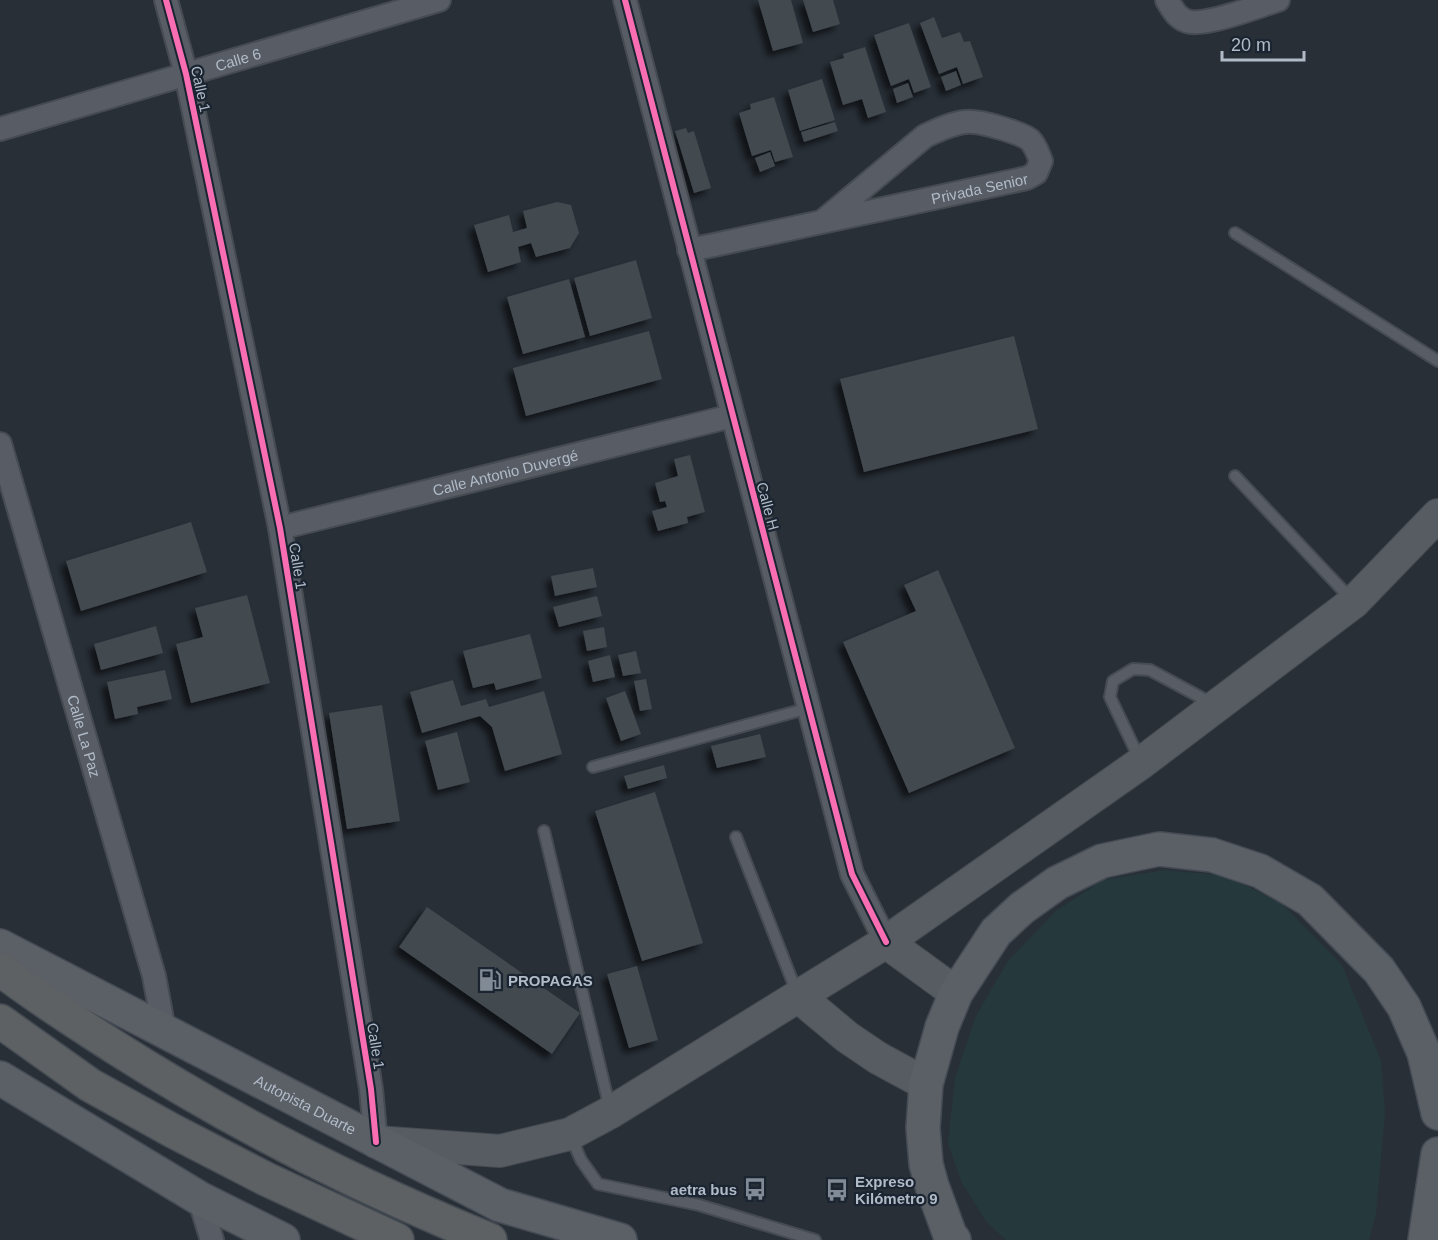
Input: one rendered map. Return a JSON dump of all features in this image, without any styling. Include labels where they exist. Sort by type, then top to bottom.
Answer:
[{"type":"highway","points":[[0,969],[33,995],[160,1076],[249,1126],[348,1177],[490,1240]]},
{"type":"highway","points":[[0,1021],[90,1085],[173,1131],[266,1179],[396,1240]]},
{"type":"main road","points":[[376,1142],[500,1151],[570,1134],[611,1112],[886,942],[1141,763],[1354,602],[1438,515]]},
{"type":"main road","points":[[954,1240],[950,1235],[932,1186],[923,1128],[926,1084],[942,1027],[956,993],[996,932],[1022,908],[1057,883],[1102,861],[1159,849],[1212,855],[1260,871],[1310,900],[1379,970],[1404,1007],[1424,1053],[1438,1113]]},
{"type":"main road","points":[[886,942],[956,993]]},
{"type":"main road","name":"Autopista Duarte","points":[[0,946],[500,1205],[620,1240]]},
{"type":"main road","points":[[798,996],[870,1053],[926,1084]]},
{"type":"main road","points":[[0,1078],[199,1198],[283,1240]]},
{"type":"main road","points":[[1425,1240],[1438,1154]]},
{"type":"street","name":"Calle 1","points":[[165,0],[186,74],[280,528],[369,1077],[376,1142]]},
{"type":"street","name":"Calle 6","points":[[0,129],[439,0]]},
{"type":"street","name":"Calle H","points":[[625,0],[852,874],[886,942]]},
{"type":"street","points":[[1167,0],[1176,15],[1189,22],[1204,22],[1278,0]]},
{"type":"street","name":"Privada Senior","points":[[689,250],[822,222],[1027,177],[1036,173],[1041,161],[1036,148],[1029,139],[980,122],[966,122],[945,127],[925,136],[822,222]]},
{"type":"street","name":"Calle Antonio Duvergé","points":[[280,528],[732,416]]},
{"type":"street","name":"Calle La Paz","points":[[0,444],[154,976],[164,1030]]},
{"type":"street","points":[[199,1198],[212,1240]]},
{"type":"lane","points":[[1235,233],[1438,361]]},
{"type":"lane","points":[[1235,476],[1354,602]]},
{"type":"lane","points":[[1141,763],[1110,697],[1113,681],[1133,669],[1150,670],[1216,705]]},
{"type":"lane","points":[[593,767],[808,708]]},
{"type":"lane","points":[[544,831],[611,1112]]},
{"type":"lane","points":[[736,837],[798,996]]},
{"type":"lane","points":[[570,1134],[580,1160],[598,1184],[699,1205],[815,1240]]},
{"type":"green space","points":[[1165,870],[1227,876],[1282,904],[1342,965],[1381,1061],[1385,1113],[1376,1213],[1369,1240],[1006,1240],[986,1221],[962,1183],[948,1144],[955,1078],[976,1016],[1008,961],[1056,911],[1103,880]]},
{"type":"building","points":[[758,0],[791,0],[803,43],[773,51]]},
{"type":"building","points":[[803,0],[833,0],[840,24],[813,32]]},
{"type":"building","points":[[934,17],[942,38],[960,32],[964,42],[970,41],[983,77],[963,84],[957,67],[939,74],[920,23]]},
{"type":"building","points":[[909,23],[931,87],[914,93],[909,79],[891,86],[874,35]]},
{"type":"building","points":[[865,47],[886,112],[868,118],[862,99],[843,105],[830,62],[844,58],[843,54]]},
{"type":"building","points":[[956,71],[961,85],[946,91],[941,77]]},
{"type":"building","points":[[822,79],[835,120],[800,131],[788,90]]},
{"type":"building","points":[[908,83],[913,97],[897,103],[893,89]]},
{"type":"building","points":[[774,97],[793,157],[775,162],[771,150],[752,156],[739,113],[751,109],[750,104]]},
{"type":"building","points":[[835,122],[838,131],[804,142],[801,132]]},
{"type":"building","points":[[686,128],[688,133],[694,131],[711,188],[694,193],[675,131]]},
{"type":"building","points":[[770,152],[775,166],[760,172],[755,158]]},
{"type":"building","points":[[557,202],[571,205],[579,233],[570,248],[536,257],[531,243],[518,247],[521,262],[488,272],[474,225],[509,215],[513,232],[527,228],[523,211]]},
{"type":"building","points":[[636,260],[652,318],[590,336],[574,278]]},
{"type":"building","points":[[569,279],[585,337],[523,354],[507,297]]},
{"type":"building","points":[[649,331],[662,379],[526,416],[513,368]]},
{"type":"building","points":[[1014,336],[1038,429],[864,472],[840,379]]},
{"type":"building","points":[[690,455],[705,512],[687,517],[688,523],[658,531],[652,511],[667,507],[665,501],[660,502],[655,483],[678,476],[674,459]]},
{"type":"building","points":[[191,522],[207,572],[81,611],[66,561]]},
{"type":"building","points":[[593,568],[597,587],[555,596],[551,576]]},
{"type":"building","points":[[938,570],[1015,748],[909,793],[843,642],[916,611],[904,585]]},
{"type":"building","points":[[247,595],[270,683],[191,703],[176,644],[203,637],[195,608]]},
{"type":"building","points":[[597,596],[602,616],[559,627],[553,607]]},
{"type":"building","points":[[156,626],[163,653],[101,670],[94,644]]},
{"type":"building","points":[[604,627],[607,647],[587,651],[583,631]]},
{"type":"building","points":[[530,634],[542,678],[496,690],[494,683],[473,688],[463,651]]},
{"type":"building","points":[[636,651],[641,673],[623,676],[618,655]]},
{"type":"building","points":[[610,655],[615,677],[593,682],[588,661]]},
{"type":"building","points":[[165,670],[172,699],[137,707],[138,714],[115,719],[107,682]]},
{"type":"building","points":[[646,679],[652,709],[640,711],[634,681]]},
{"type":"building","points":[[453,680],[461,706],[486,699],[489,707],[544,691],[562,754],[505,771],[492,727],[480,716],[422,733],[410,692]]},
{"type":"building","points":[[625,691],[641,734],[621,741],[606,698]]},
{"type":"building","points":[[382,705],[400,821],[347,829],[329,713]]},
{"type":"building","points":[[457,732],[470,782],[438,790],[425,741]]},
{"type":"building","points":[[760,734],[766,757],[717,768],[711,746]]},
{"type":"building","points":[[664,765],[667,778],[628,789],[624,776]]},
{"type":"building","points":[[655,792],[703,943],[642,961],[595,811]]},
{"type":"building","name":"PROPAGAS","points":[[427,907],[580,1013],[552,1054],[399,947]]},
{"type":"building","points":[[637,966],[658,1040],[629,1048],[607,974]]},
{"type":"cycle path","points":[[166,0],[186,74],[280,528],[371,1089],[376,1142]]},
{"type":"cycle path","points":[[625,0],[852,874],[886,942]]},
{"type":"place","name":"PROPAGAS","points":[[490,980]]},
{"type":"place","name":"aetra bus","points":[[755,1189]]},
{"type":"place","name":"Expreso Kilómetro 9","points":[[837,1190]]}]
